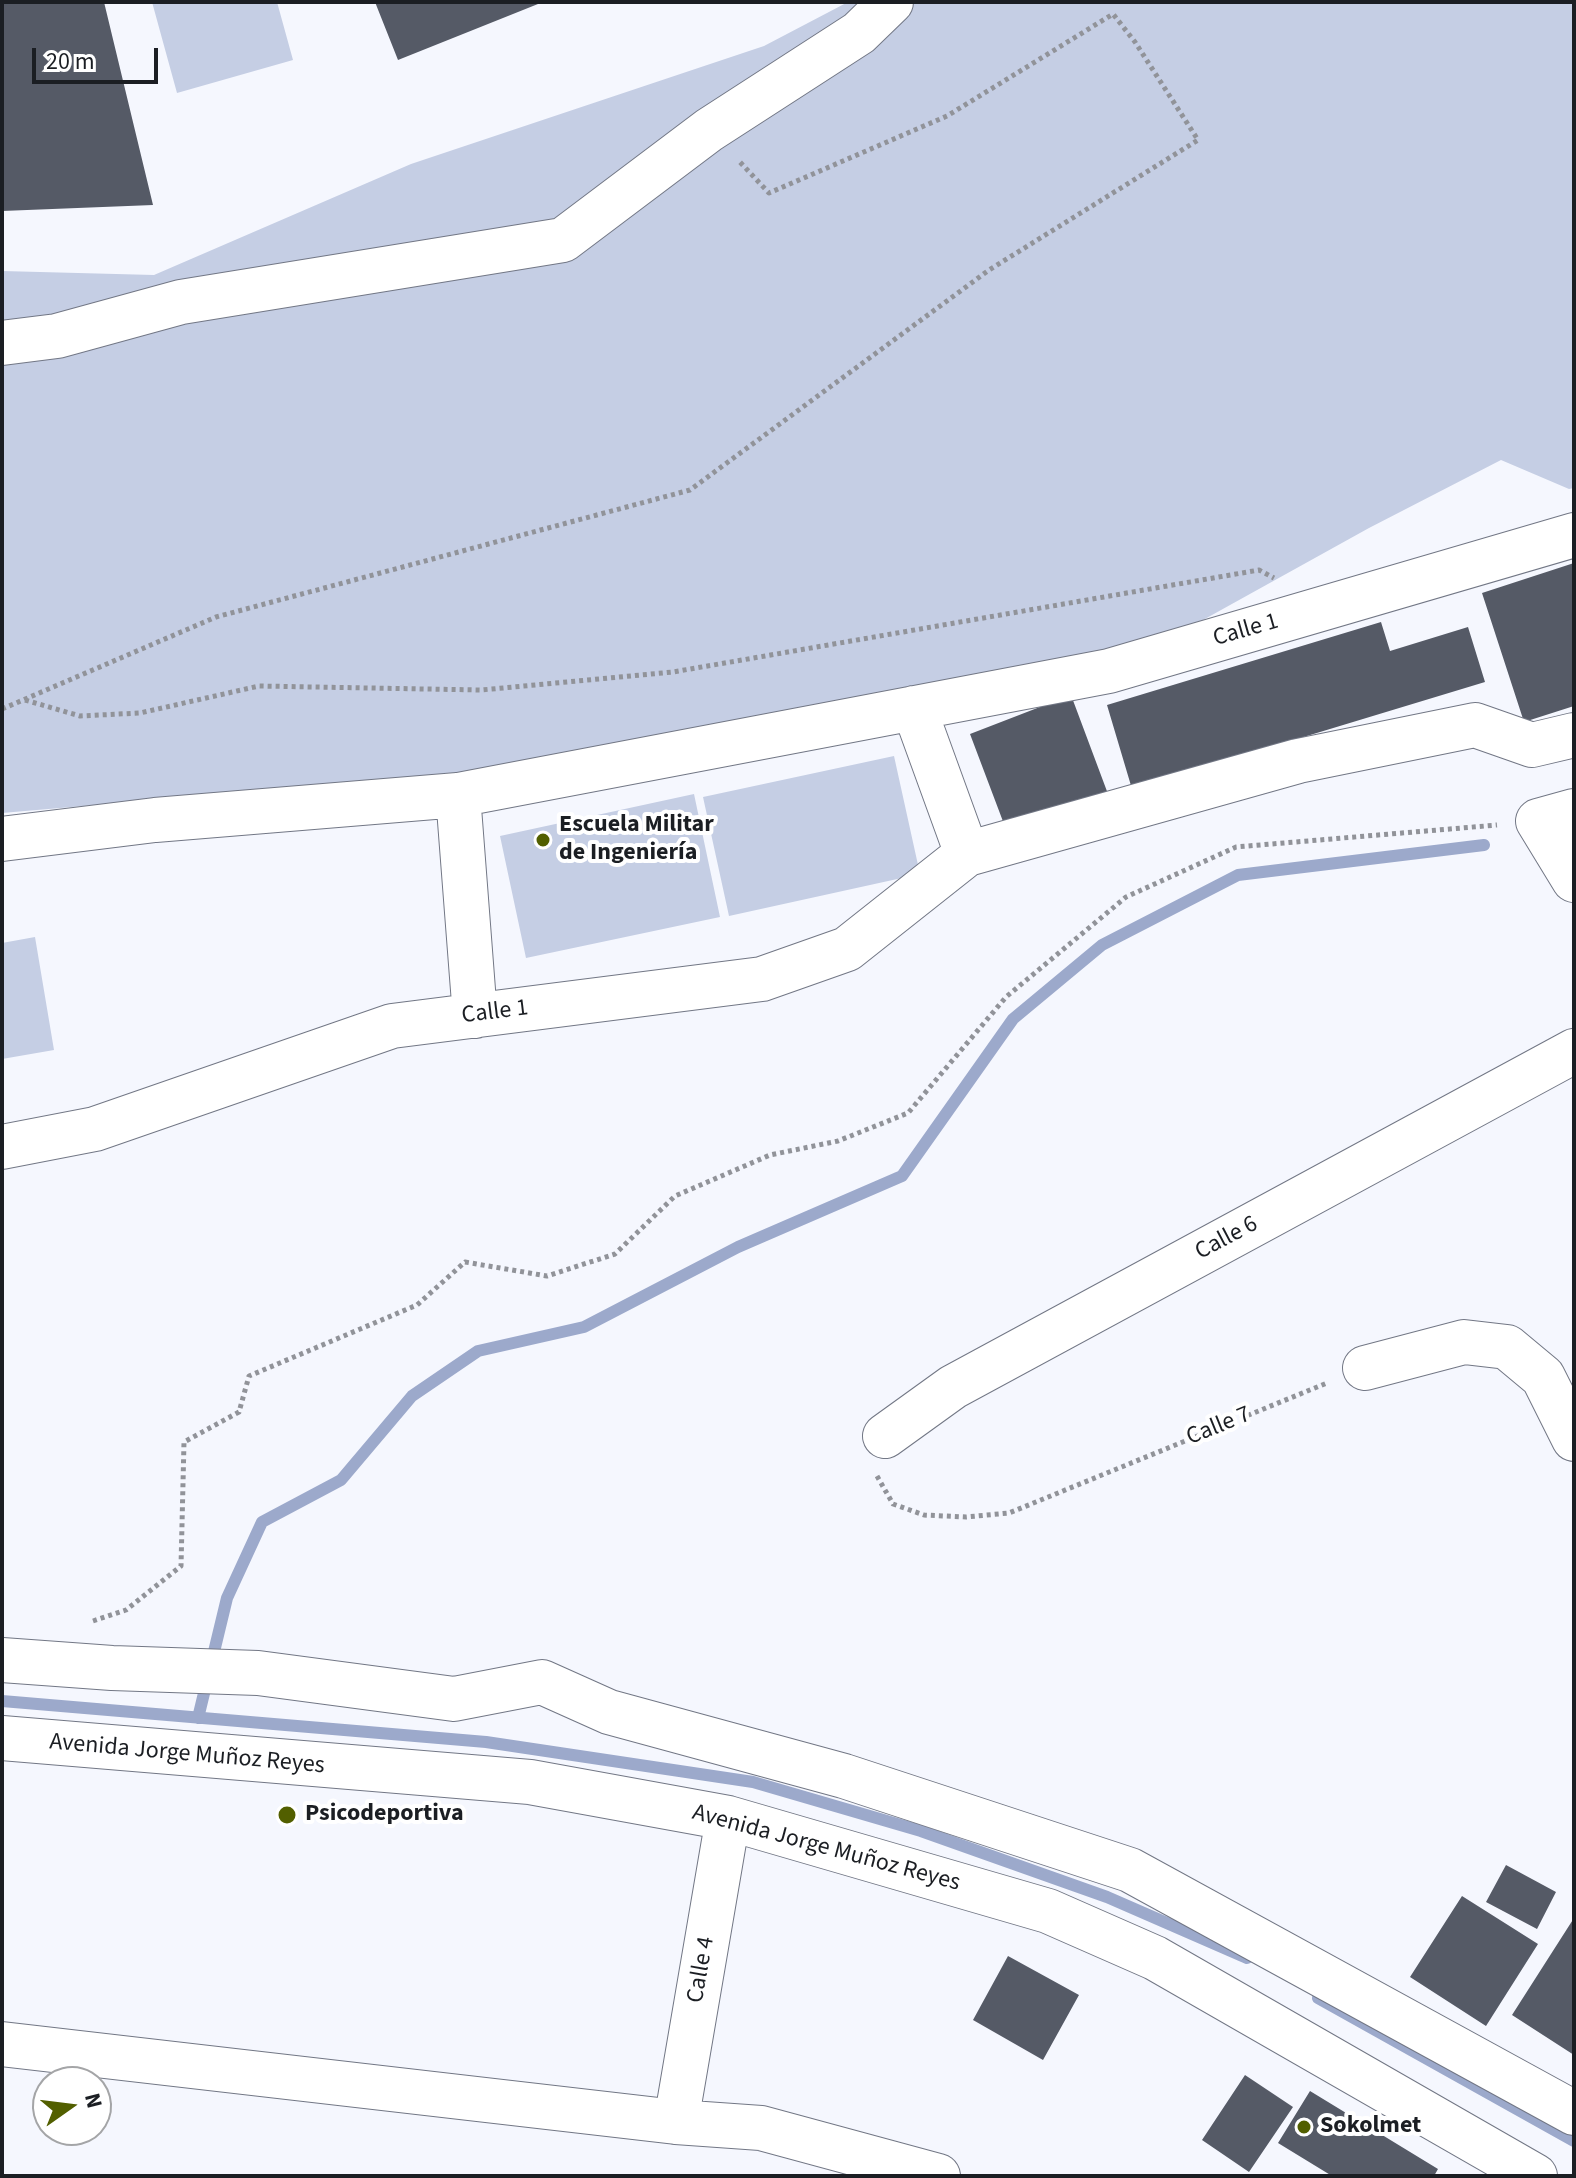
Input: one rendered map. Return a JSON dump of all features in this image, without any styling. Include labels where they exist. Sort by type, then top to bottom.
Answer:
[{"type":"street","points":[[2,343],[57,336],[181,302],[563,240],[709,130],[859,33],[891,2]]},
{"type":"street","name":"Calle 1","points":[[2,839],[155,820],[458,795],[1109,671],[1574,535]]},
{"type":"street","points":[[914,708],[967,854]]},
{"type":"street","name":"Calle 1","points":[[2,1147],[95,1129],[392,1026],[762,979],[847,949],[967,854],[1298,761],[1475,725],[1532,745],[1574,735]]},
{"type":"street","points":[[458,795],[475,1016]]},
{"type":"street","points":[[1556,816],[1574,880]]},
{"type":"street","name":"Calle 6","points":[[885,1436],[953,1387],[1574,1051]]},
{"type":"street","points":[[1365,1368],[1464,1342],[1507,1347],[1543,1377],[1574,1439]]},
{"type":"street","points":[[2,1660],[112,1668],[258,1673],[454,1699],[542,1682],[609,1712],[844,1776],[1130,1870],[1574,2113]]},
{"type":"street","name":"Avenida Jorge Muñoz Reyes","points":[[2,1738],[530,1782],[728,1818],[1048,1911],[1155,1958],[1531,2175]]},
{"type":"street","name":"Calle 4","points":[[676,2122],[728,1818]]},
{"type":"street","points":[[2,2044],[676,2122],[761,2128],[938,2176]]},
{"type":"path","points":[[2,709],[216,617],[690,490],[989,270],[1198,140],[1135,42],[1113,14],[947,116],[769,193],[709,130]]},
{"type":"path","points":[[24,700],[80,716],[140,713],[259,686],[481,690],[673,672],[1259,570],[1328,607]]},
{"type":"path","points":[[89,1622],[126,1610],[181,1566],[184,1442],[239,1412],[249,1376],[417,1305],[465,1262],[547,1276],[615,1254],[675,1196],[770,1155],[838,1141],[908,1113],[1006,997],[1126,897],[1236,847],[1556,816]]},
{"type":"path","name":"Calle 7","points":[[885,1436],[877,1477],[893,1504],[924,1515],[966,1517],[1009,1513],[1365,1368]]},
{"type":"shaded area","points":[[152,2],[277,2],[293,60],[177,93]]},
{"type":"shaded area","points":[[848,2],[1574,2],[1574,488],[1569,489],[1501,460],[1369,528],[1203,620],[1099,657],[467,773],[2,813],[2,271],[154,275],[411,164],[764,46]]},
{"type":"shaded area","points":[[894,756],[920,874],[729,916],[703,797]]},
{"type":"shaded area","points":[[694,794],[720,917],[526,958],[500,836]]},
{"type":"shaded area","points":[[35,937],[54,1050],[2,1059],[2,943]]},
{"type":"building","points":[[2,2],[104,2],[153,205],[2,211]]},
{"type":"building","points":[[375,2],[543,2],[398,60]]},
{"type":"building","points":[[1574,563],[1574,706],[1524,722],[1482,593]]},
{"type":"building","points":[[1381,622],[1390,651],[1468,627],[1485,682],[1132,789],[1107,705]]},
{"type":"building","points":[[1071,695],[1108,794],[1007,832],[970,734]]},
{"type":"building","points":[[1506,1865],[1556,1892],[1537,1929],[1486,1902]]},
{"type":"building","points":[[1462,1896],[1538,1944],[1486,2026],[1410,1977]]},
{"type":"building","points":[[1574,1918],[1574,2055],[1512,2015]]},
{"type":"building","points":[[1008,1956],[1079,1995],[1043,2060],[973,2020]]},
{"type":"building","points":[[1245,2075],[1293,2107],[1249,2172],[1202,2140]]},
{"type":"building","points":[[1310,2091],[1438,2169],[1434,2176],[1332,2176],[1278,2143]]},
{"type":"waterway","points":[[198,1718],[227,1598],[262,1522],[341,1480],[412,1396],[478,1351],[584,1327],[738,1247],[902,1176],[1013,1019],[1102,945],[1238,875],[1484,845]]},
{"type":"waterway","points":[[2,1701],[486,1742],[753,1782],[921,1831],[1107,1897],[1247,1958]]},
{"type":"waterway","points":[[1318,1998],[1574,2141]]},
{"type":"place","name":"Escuela Militar de Ingeniería","points":[[543,840]]},
{"type":"place","name":"Psicodeportiva","points":[[287,1815]]},
{"type":"place","name":"Sokolmet","points":[[1304,2127]]}]
